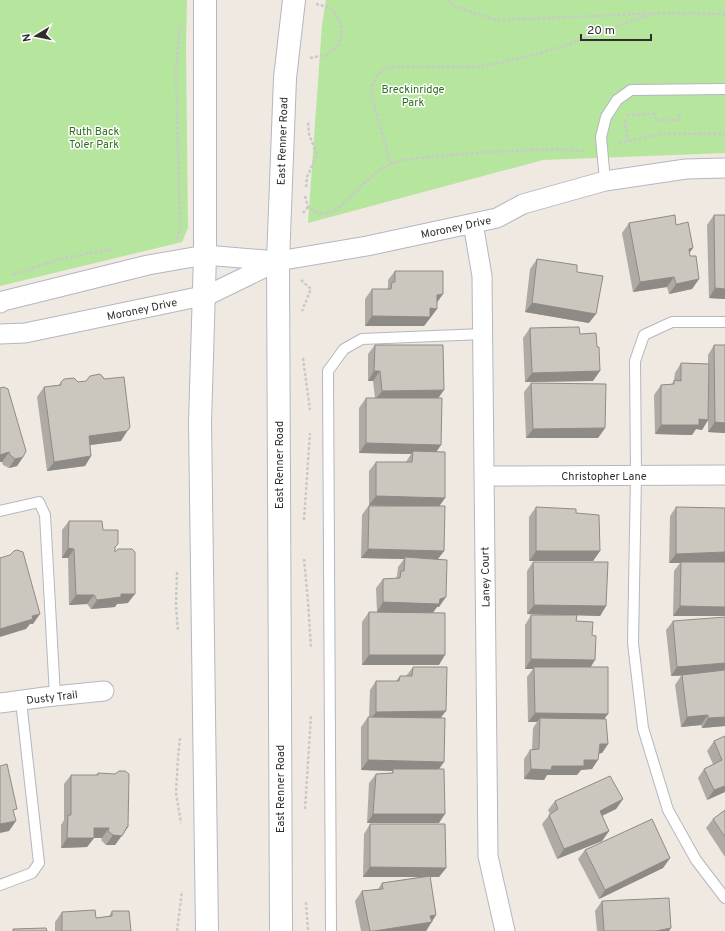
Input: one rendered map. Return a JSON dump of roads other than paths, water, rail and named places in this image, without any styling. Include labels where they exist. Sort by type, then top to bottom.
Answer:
[{"type":"main road","points":[[205,0],[205,255],[200,423],[207,931]]},
{"type":"main road","name":"East Renner Road","points":[[281,931],[278,261],[285,78],[302,1]]},
{"type":"street","name":"Moroney Drive","points":[[0,303],[141,267],[205,255],[278,261],[367,246],[498,218],[523,204],[605,180],[686,169],[725,168]]},
{"type":"street","name":"Laney Court","points":[[473,223],[482,276],[488,856],[505,931]]},
{"type":"street","name":"Moroney Drive","points":[[0,334],[25,333],[204,297],[278,261]]},
{"type":"street","name":"Christopher Lane","points":[[484,476],[725,475]]},
{"type":"street","name":"Dusty Trail","points":[[0,704],[104,691]]},
{"type":"lane","points":[[605,180],[601,137],[606,117],[617,100],[631,90],[725,89]]},
{"type":"lane","points":[[725,322],[672,322],[644,335],[635,361],[636,476],[633,643],[643,728],[668,810],[696,860],[725,898]]},
{"type":"lane","points":[[331,931],[328,371],[344,349],[362,339],[483,334]]},
{"type":"lane","points":[[0,511],[39,502],[45,515],[55,696]]},
{"type":"lane","points":[[0,885],[32,873],[39,863],[21,701]]},
{"type":"park label","name":"Breckinridge Park","points":[[413,95]]},
{"type":"park label","name":"Ruth Back Toler Park","points":[[94,137]]}]
